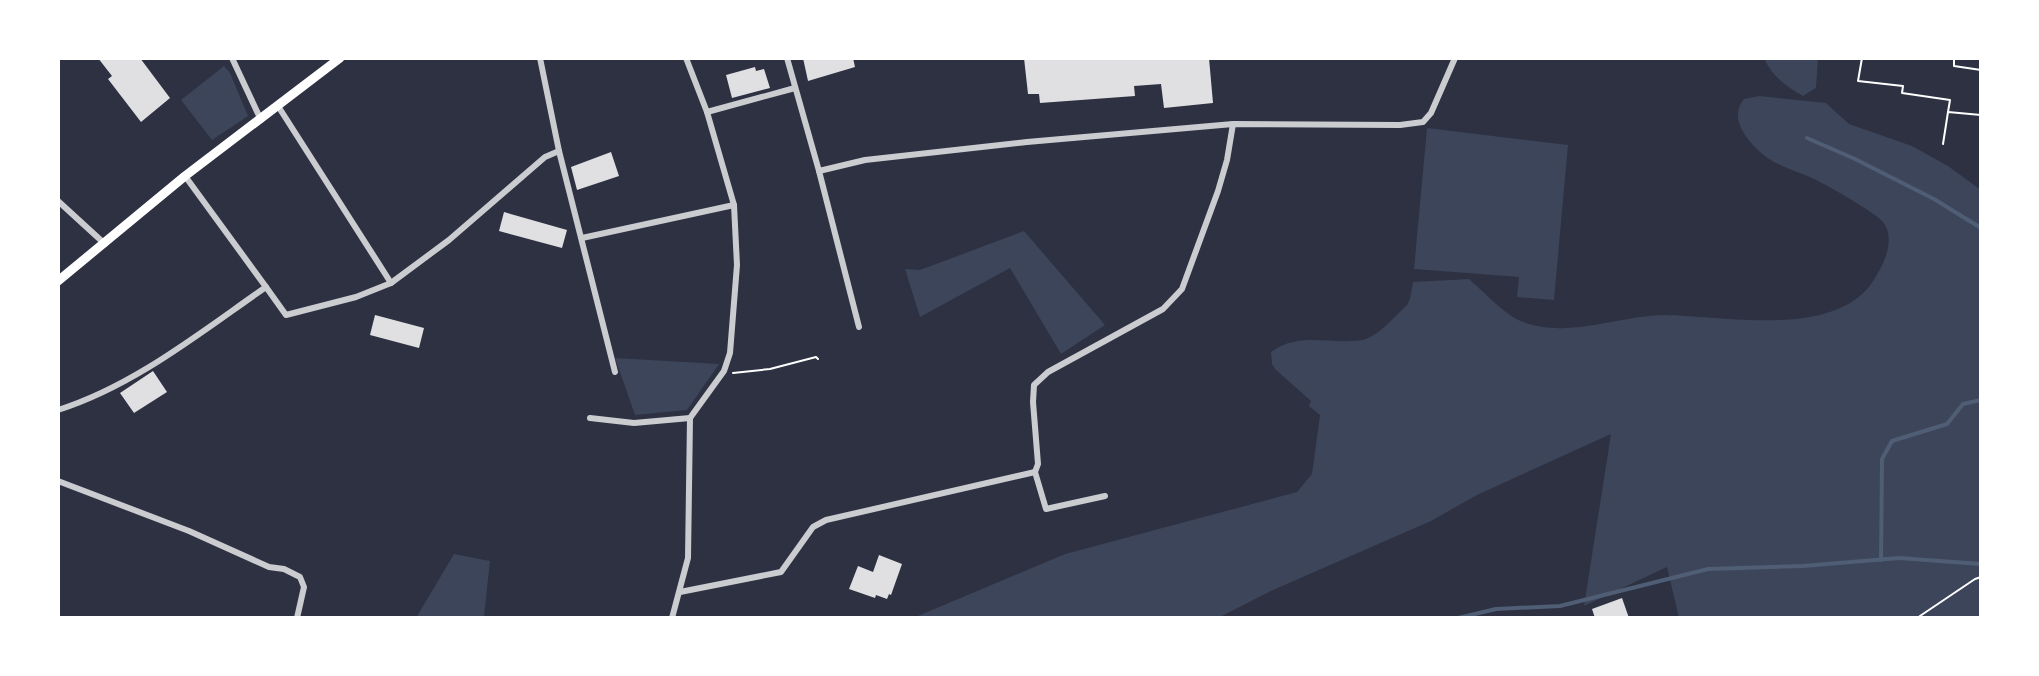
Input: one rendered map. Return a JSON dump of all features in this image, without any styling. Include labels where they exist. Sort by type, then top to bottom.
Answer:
[{"type":"main road","points":[[58,281],[185,176],[340,58]]},
{"type":"street","points":[[232,58],[261,120]]},
{"type":"street","points":[[540,58],[559,151],[615,372]]},
{"type":"street","points":[[672,618],[688,558],[690,418],[724,371],[730,353],[737,265],[734,205],[707,112],[686,58]]},
{"type":"street","points":[[787,58],[859,327]]},
{"type":"street","points":[[819,171],[881,158],[1233,124],[1400,125],[1423,122],[1431,113],[1455,58]]},
{"type":"street","points":[[707,112],[795,88]]},
{"type":"street","points":[[278,106],[391,283]]},
{"type":"street","points":[[1105,496],[1046,509],[1035,472],[1038,464],[1034,385],[1048,372],[1163,309],[1182,289],[1218,191],[1233,124]]},
{"type":"street","points":[[185,176],[286,315],[356,297],[391,283],[449,240],[545,157],[559,151]]},
{"type":"street","points":[[58,201],[105,244]]},
{"type":"street","points":[[582,238],[734,205]]},
{"type":"street","points":[[58,410],[81,403],[164,357],[266,287]]},
{"type":"street","points":[[590,418],[634,423],[690,418]]},
{"type":"street","points":[[680,592],[781,572],[813,527],[826,520],[1035,472]]},
{"type":"street","points":[[58,481],[300,577],[304,587],[297,618]]},
{"type":"path","points":[[1862,58],[1858,81],[1903,86],[1902,93],[1950,100],[1943,144]]},
{"type":"path","points":[[1948,58],[1954,59],[1954,66],[1981,70]]},
{"type":"path","points":[[1948,112],[1981,115]]},
{"type":"path","points":[[724,371],[770,369],[818,359]]},
{"type":"path","points":[[1917,618],[1981,577]]},
{"type":"shaded area","points":[[1764,58],[1818,58],[1816,88],[1803,96],[1797,93],[1775,76]]},
{"type":"shaded area","points":[[224,66],[248,116],[212,140],[181,100]]},
{"type":"shaded area","points":[[1759,96],[1826,103],[1849,124],[1912,146],[1948,166],[1981,190],[1981,618],[1679,618],[1667,567],[1584,606],[1611,434],[1477,495],[1431,521],[1273,590],[1218,618],[913,618],[1065,554],[1297,492],[1312,474],[1320,415],[1309,406],[1311,401],[1275,369],[1271,352],[1304,340],[1350,341],[1368,338],[1380,331],[1407,305],[1413,282],[1469,279],[1515,318],[1556,328],[1666,315],[1747,320],[1806,318],[1833,311],[1856,299],[1873,281],[1884,261],[1889,239],[1885,225],[1877,216],[1847,197],[1774,162],[1755,148],[1743,132],[1738,116],[1744,99]]},
{"type":"shaded area","points":[[1427,128],[1568,145],[1554,300],[1517,297],[1519,277],[1414,269]]},
{"type":"shaded area","points":[[1024,231],[1105,325],[1061,354],[1010,268],[920,317],[905,269],[920,270]]},
{"type":"shaded area","points":[[615,358],[719,364],[687,410],[635,415]]},
{"type":"shaded area","points":[[454,554],[490,561],[484,616],[499,618],[416,618]]},
{"type":"building","points":[[98,58],[140,58],[170,98],[141,122],[108,79],[112,76]]},
{"type":"building","points":[[803,58],[853,58],[855,67],[808,81]]},
{"type":"building","points":[[1024,58],[1209,58],[1213,103],[1164,108],[1161,84],[1134,86],[1135,96],[1040,103],[1039,94],[1028,94]]},
{"type":"building","points":[[755,67],[756,71],[764,69],[770,88],[732,98],[726,75]]},
{"type":"building","points":[[611,152],[619,176],[577,190],[571,167]]},
{"type":"building","points":[[504,212],[567,230],[562,248],[499,231]]},
{"type":"building","points":[[375,315],[424,328],[419,348],[370,335]]},
{"type":"building","points":[[153,371],[167,392],[134,413],[120,393]]},
{"type":"building","points":[[879,555],[902,564],[891,595],[887,599],[876,595],[875,598],[849,589],[858,566],[873,572]]},
{"type":"building","points":[[1622,598],[1629,618],[1595,618],[1592,609]]},
{"type":"waterway","points":[[1807,138],[1934,199],[1981,228]]},
{"type":"waterway","points":[[1881,560],[1882,459],[1892,441],[1947,424],[1963,404],[1981,400]]},
{"type":"waterway","points":[[1458,618],[1496,609],[1560,606],[1708,569],[1803,566],[1899,558],[1981,564]]}]
